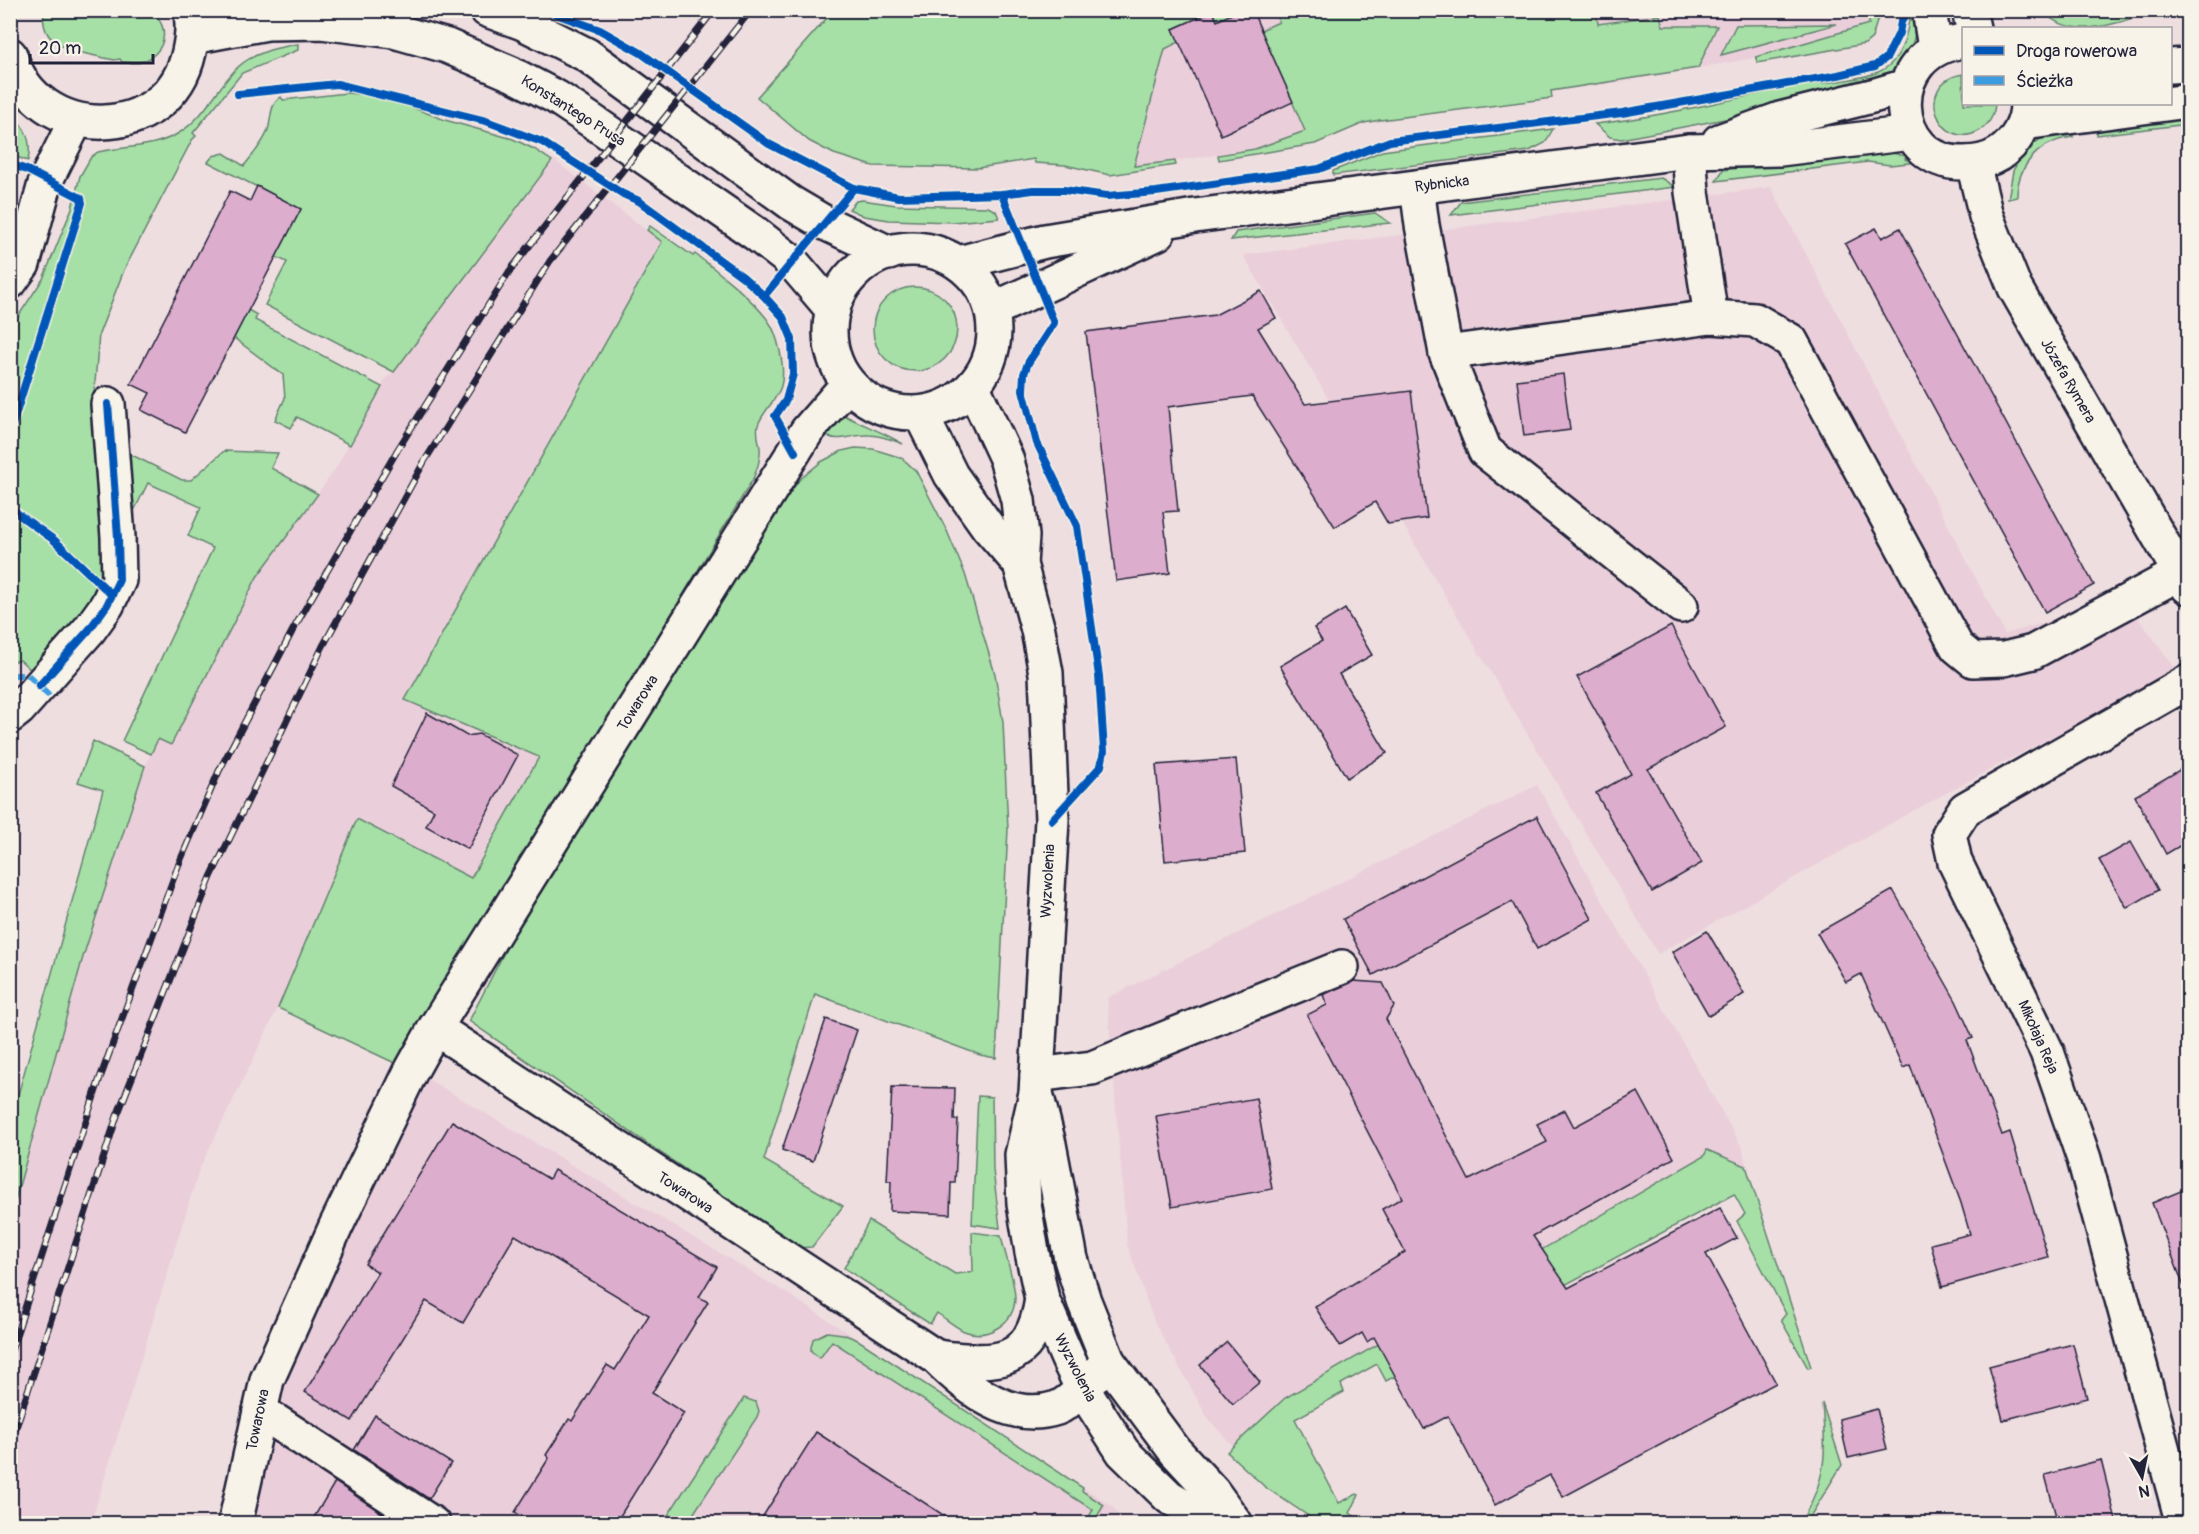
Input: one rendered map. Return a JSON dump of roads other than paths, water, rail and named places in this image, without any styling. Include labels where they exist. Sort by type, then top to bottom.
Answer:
[{"type":"street","points":[[487,10],[523,23],[587,55],[791,203],[825,223],[889,253]]},
{"type":"street","points":[[1929,10],[1949,44],[1922,58],[1912,71],[1903,102],[1905,118],[1911,133],[1922,147],[1937,157],[1955,164],[1990,159],[2016,138],[2025,113],[2134,105]]},
{"type":"street","points":[[1969,10],[1973,27]]},
{"type":"street","name":"Konstantego Prusa","points":[[191,23],[321,22],[394,31],[447,46],[513,74],[556,97],[756,234],[792,262],[832,310]]},
{"type":"street","points":[[12,65],[30,92],[51,110],[76,120],[103,124],[129,118],[154,106],[173,87],[186,64],[191,23]]},
{"type":"street","points":[[2172,66],[2188,65]]},
{"type":"street","name":"Rybnicka","points":[[1689,151],[1780,119],[1906,86]]},
{"type":"street","points":[[2172,102],[2188,101]]},
{"type":"street","points":[[10,282],[23,264],[22,224],[76,120]]},
{"type":"street","name":"Rybnicka","points":[[959,263],[1045,241],[1195,216],[1689,151],[1780,149],[1911,133]]},
{"type":"street","points":[[1689,151],[1692,192],[1711,317]]},
{"type":"street","name":"Józefa Rymera","points":[[1973,163],[1986,216],[2015,288],[2184,580]]},
{"type":"street","points":[[1417,187],[1446,353],[1485,452],[1681,606]]},
{"type":"street","name":"Rybnicka","points":[[992,310],[1195,216]]},
{"type":"street","points":[[914,249],[940,254],[959,263],[980,286],[992,310],[994,337],[988,364],[973,387],[949,405],[920,413],[894,411],[868,401],[848,384],[835,361],[833,352],[830,336],[832,310],[844,285],[864,265],[889,253],[914,249]]},
{"type":"street","points":[[1446,353],[1711,317],[1755,320],[1791,341],[1957,646],[1973,660],[2004,659],[2033,652],[2184,580]]},
{"type":"street","name":"Towarowa","points":[[235,1524],[267,1380],[336,1226],[411,1071],[435,1028],[807,431],[848,384]]},
{"type":"street","name":"Wyzwolenia","points":[[973,387],[1006,458],[1018,500],[1022,536],[1020,564],[1038,630],[1046,673],[1052,810],[1036,1084],[1022,1155],[1024,1204],[1042,1299],[1082,1388],[1123,1452],[1168,1497],[1215,1524]]},
{"type":"street","points":[[10,716],[19,709],[89,630],[108,605],[119,580],[108,404]]},
{"type":"street","name":"Wyzwolenia","points":[[920,413],[951,475],[988,527],[1020,564]]},
{"type":"street","name":"Mikołaja Reja","points":[[2183,1524],[2084,1159],[2047,1052],[1955,862],[1949,834],[1965,809],[2188,682]]},
{"type":"street","points":[[1036,1084],[1092,1068],[1342,967]]},
{"type":"street","name":"Towarowa","points":[[435,1028],[936,1357],[962,1383],[1011,1410],[1030,1412],[1058,1407],[1082,1388],[1108,1361]]},
{"type":"street","name":"Wyzwolenia","points":[[1036,1084],[1071,1259],[1084,1301],[1108,1361],[1160,1432],[1213,1492],[1236,1524]]},
{"type":"street","name":"Towarowa","points":[[936,1357],[975,1362],[1005,1358],[1020,1350],[1032,1338],[1039,1320],[1042,1299]]},
{"type":"street","points":[[260,1411],[433,1524]]},
{"type":"railway","points":[[10,1354],[99,1081],[178,866],[219,771],[294,628],[398,449],[509,272],[714,10]]},
{"type":"railway","points":[[10,1446],[117,1116],[211,877],[323,646],[424,462],[550,261],[751,10]]}]
